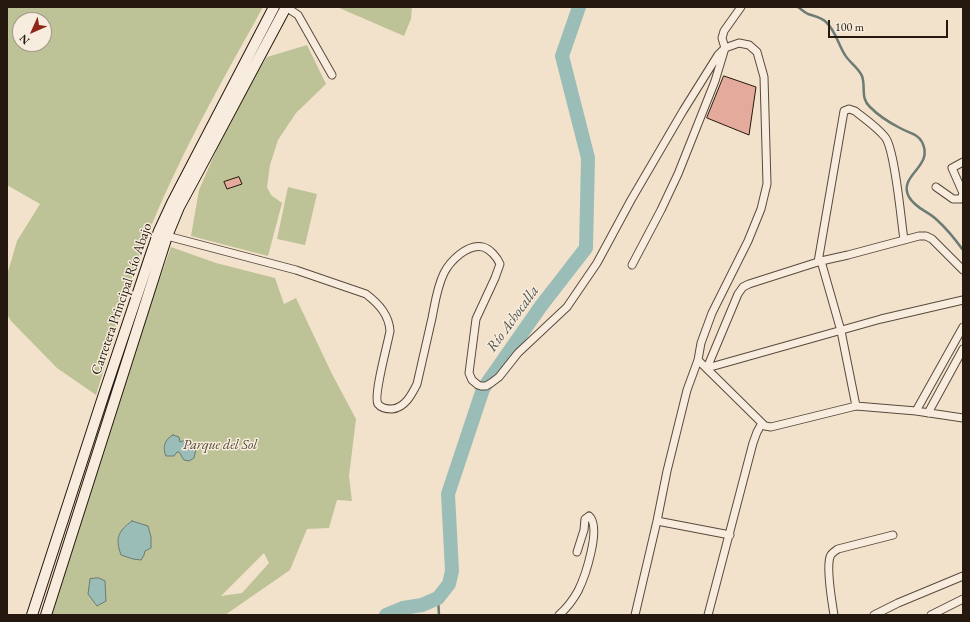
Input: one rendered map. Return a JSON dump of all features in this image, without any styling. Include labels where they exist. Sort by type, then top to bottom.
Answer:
[{"type":"main road","name":"Carretera Principal Río Abajo","points":[[46,615],[175,197],[274,7]]},
{"type":"main road","name":"Carretera Principal Río Abajo","points":[[32,615],[103,397],[163,233],[179,207],[286,7]]},
{"type":"street","points":[[286,7],[298,15],[332,75]]},
{"type":"street","points":[[632,265],[678,174],[715,82],[725,48],[722,38],[724,30],[741,7]]},
{"type":"street","points":[[163,233],[296,270],[366,294],[374,300],[386,314],[390,324],[390,331],[378,384],[377,399],[378,404],[390,409],[397,408],[404,403],[410,397],[417,384],[437,292],[444,273],[454,260],[464,251],[482,247],[495,256],[500,264],[476,320],[469,366],[470,377],[475,383],[481,386],[486,386],[499,377],[518,353],[567,307],[597,263],[682,111],[718,55],[725,48],[739,43],[749,45],[757,52],[761,62],[764,78],[766,101],[767,184],[761,209],[712,313],[701,343],[698,360],[687,390],[667,471],[635,615]]},
{"type":"street","points":[[856,406],[841,331],[819,262],[844,111],[850,109],[855,111],[886,138],[890,146],[904,240]]},
{"type":"street","points":[[936,187],[953,200],[961,199],[963,193],[952,168],[963,162]]},
{"type":"street","points":[[707,368],[728,317],[743,287],[754,282],[819,262],[919,236],[926,236],[932,239],[963,270]]},
{"type":"street","points":[[707,368],[881,319],[963,300]]},
{"type":"street","points":[[916,411],[963,327]]},
{"type":"street","points":[[928,413],[963,349]]},
{"type":"street","points":[[698,360],[765,426],[771,427],[856,406],[916,411],[963,418]]},
{"type":"street","points":[[708,615],[757,432],[762,423]]},
{"type":"street","points":[[559,615],[569,605],[579,589],[588,563],[594,537],[594,521],[589,516],[585,519],[584,530],[577,552]]},
{"type":"street","points":[[657,521],[730,535]]},
{"type":"street","points":[[834,615],[830,592],[829,564],[832,553],[838,548],[893,535]]},
{"type":"street","points":[[874,615],[898,603],[963,576]]},
{"type":"street","points":[[932,615],[963,599]]},
{"type":"green space","points":[[7,7],[263,7],[196,130],[150,228],[133,275],[96,395],[57,368],[11,321],[7,314],[7,275],[17,241],[40,204],[7,185]]},
{"type":"green space","points":[[337,7],[412,7],[411,19],[404,36]]},
{"type":"green space","points":[[307,45],[326,84],[296,113],[278,140],[270,165],[267,187],[271,195],[282,203],[268,256],[191,236],[199,190],[219,144],[248,87],[267,57]]},
{"type":"green space","points":[[288,187],[317,194],[305,245],[277,239]]},
{"type":"green space","name":"Parque del Sol","points":[[171,247],[216,263],[275,278],[284,304],[296,298],[332,374],[356,419],[349,476],[352,501],[337,500],[329,528],[307,529],[290,570],[225,615],[51,615],[132,356]],"holes":[[[264,553],[269,563],[242,593],[221,596]]]},
{"type":"water","points":[[173,435],[179,437],[180,442],[188,439],[191,440],[196,449],[194,458],[189,461],[184,460],[179,452],[177,452],[174,456],[166,456],[164,446],[166,441]]},
{"type":"water","points":[[132,521],[148,526],[151,537],[151,548],[145,551],[141,560],[121,555],[119,549],[119,535]]},
{"type":"water","points":[[99,578],[105,581],[106,601],[97,606],[88,594],[90,579]]},
{"type":"building","points":[[724,76],[756,87],[749,135],[707,118]]},
{"type":"building","points":[[239,177],[242,184],[227,189],[224,182]]},
{"type":"waterway","name":"Río Achocalla","points":[[386,615],[403,608],[422,605],[438,598],[449,584],[452,571],[448,494],[483,389],[541,306],[586,248],[588,158],[562,56],[579,7]]},
{"type":"waterway","points":[[798,7],[808,14],[823,19],[835,34],[845,55],[862,76],[864,96],[867,104],[888,121],[920,139],[925,151],[924,158],[908,183],[907,189],[909,197],[915,204],[941,223],[963,250]]},
{"type":"waterway","points":[[438,598],[439,615]]}]
